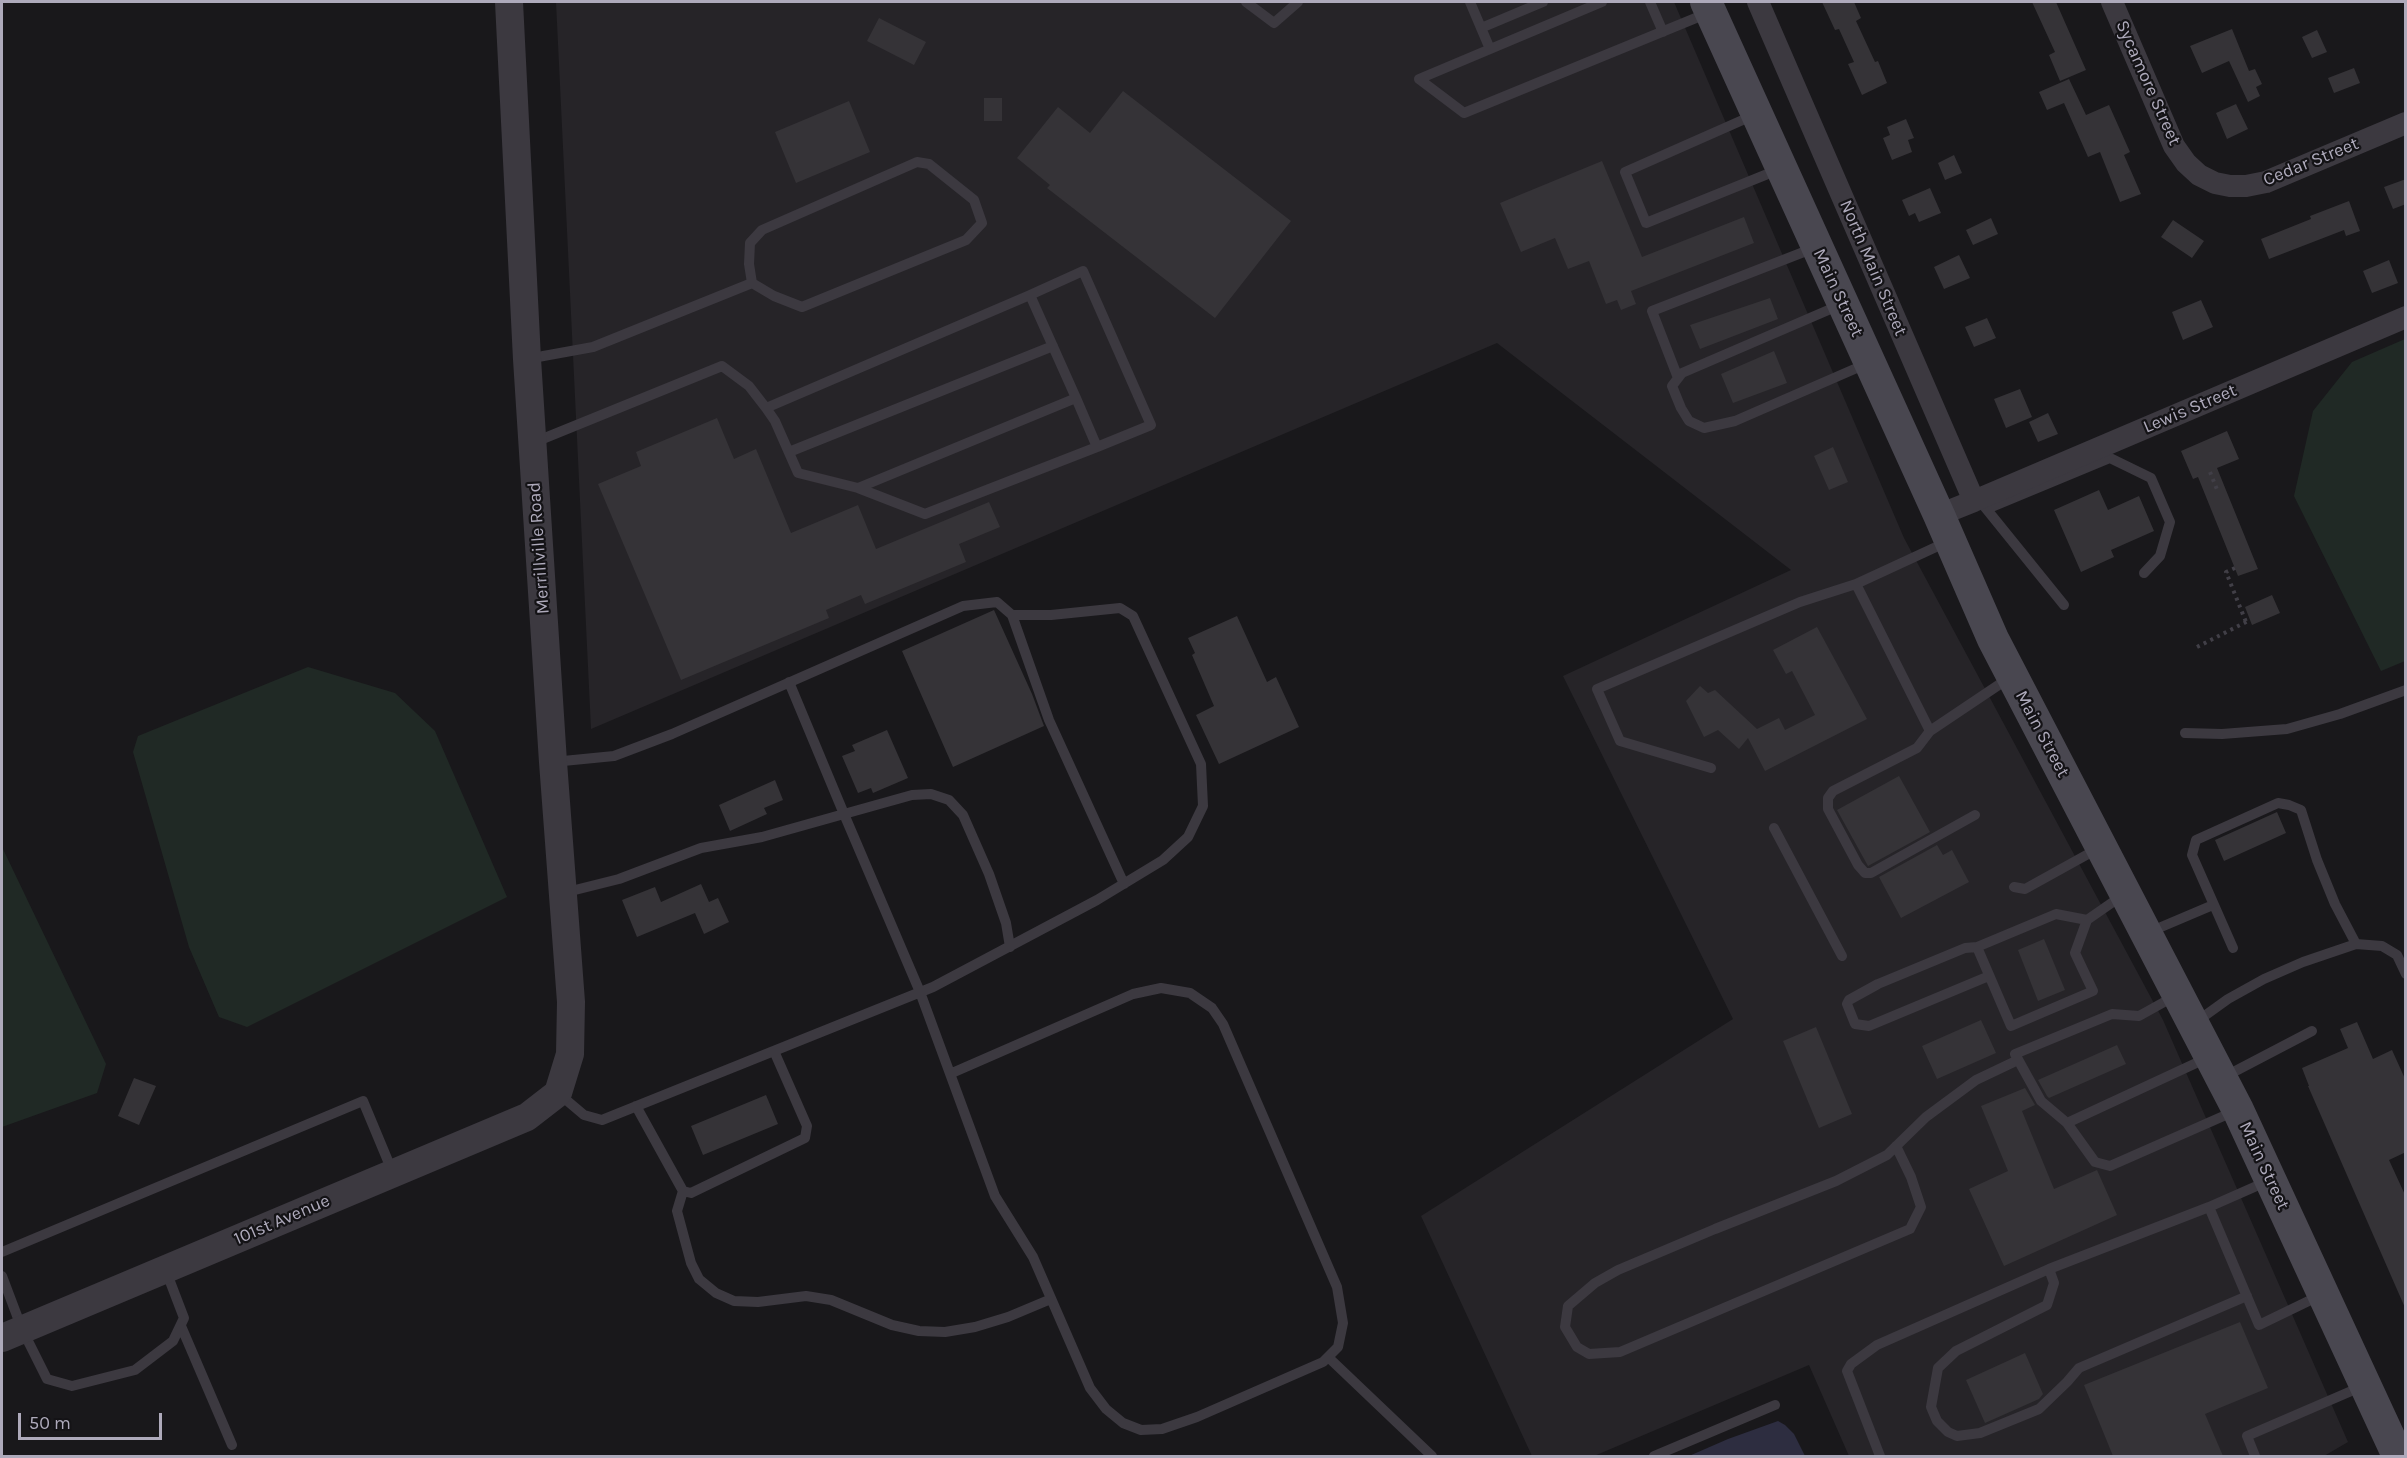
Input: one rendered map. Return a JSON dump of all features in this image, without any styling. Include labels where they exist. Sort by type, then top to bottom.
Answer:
[{"type":"main road","name":"Main Street","points":[[1708,7],[1945,528],[1993,639],[2238,1110],[2398,1456]]},
{"type":"street","name":"Merrillville Road","points":[[509,2],[532,443],[571,1002],[570,1054],[558,1093]]},
{"type":"street","name":"North Main Street","points":[[1758,2],[1980,503]]},
{"type":"street","name":"Sycamore Street","points":[[2112,2],[2174,146],[2186,163],[2199,175],[2215,183]]},
{"type":"street","name":"Cedar Street","points":[[2215,183],[2246,186],[2266,182],[2406,123]]},
{"type":"street","name":"Lewis Street","points":[[1980,503],[2406,316]]},
{"type":"street","points":[[1945,528],[1980,503]]},
{"type":"street","name":"101st Avenue","points":[[12,1334],[527,1117],[558,1093]]},
{"type":"lane","points":[[1245,2],[1274,23],[1298,2]]},
{"type":"lane","points":[[1470,2],[1490,49]]},
{"type":"lane","points":[[1481,28],[1542,2]]},
{"type":"lane","points":[[1602,2],[1419,79],[1464,112],[1663,32],[1708,7]]},
{"type":"lane","points":[[1650,2],[1663,32]]},
{"type":"lane","points":[[1757,114],[1625,172],[1646,223],[1781,169]]},
{"type":"lane","points":[[917,162],[929,164],[974,200],[982,223],[966,240],[802,307],[774,296],[752,283],[749,264],[750,243],[762,230],[917,162]]},
{"type":"lane","points":[[1678,378],[1652,311],[1816,247]]},
{"type":"lane","points":[[532,443],[722,366],[749,386],[766,408],[775,421],[798,473],[858,489],[925,514],[1151,425],[1083,271],[766,408]]},
{"type":"lane","points":[[527,359],[593,347],[752,283]]},
{"type":"lane","points":[[1030,295],[1097,447]]},
{"type":"lane","points":[[1842,304],[1682,373],[1672,386],[1681,408],[1689,421],[1704,428],[1735,422],[1869,363]]},
{"type":"lane","points":[[789,452],[1053,346]]},
{"type":"lane","points":[[858,489],[1076,398]]},
{"type":"lane","points":[[2064,605],[1980,503],[2110,458],[2151,478],[2170,522],[2160,556],[2144,573]]},
{"type":"lane","points":[[1711,768],[1620,741],[1597,690],[1800,603],[1856,584],[1945,528]]},
{"type":"lane","points":[[1856,584],[1930,730]]},
{"type":"lane","points":[[553,762],[614,756],[672,734],[963,606],[997,602],[1012,615],[1049,720],[1124,884]]},
{"type":"lane","points":[[558,1093],[584,1115],[602,1120],[921,992],[1010,947],[1124,884],[1163,860],[1188,837],[1203,806],[1201,765],[1133,616],[1120,608],[1051,615],[1012,615]]},
{"type":"lane","points":[[1976,815],[1871,873],[1865,873],[1858,865],[1828,809],[1828,798],[1833,791],[1917,748],[1930,730],[2012,676]]},
{"type":"lane","points":[[789,682],[921,992],[995,1196],[1033,1257],[1090,1388],[1106,1409],[1123,1423],[1141,1430],[1162,1429],[1197,1417],[1323,1362],[1338,1347],[1343,1323],[1337,1287],[1223,1024],[1212,1008],[1190,993],[1161,988],[1133,994],[952,1073]]},
{"type":"lane","points":[[2185,733],[2222,734],[2287,729],[2340,714],[2406,690]]},
{"type":"lane","points":[[563,893],[619,879],[701,848],[762,837],[912,795],[931,794],[949,800],[963,815],[989,874],[1006,923],[1010,947]]},
{"type":"lane","points":[[2233,948],[2192,855],[2196,840],[2278,803],[2301,810],[2317,860],[2335,904],[2356,944]]},
{"type":"lane","points":[[1774,828],[1842,956]]},
{"type":"lane","points":[[2014,887],[2025,889],[2102,847]]},
{"type":"lane","points":[[1977,947],[2011,1026],[2093,991],[2075,953],[2087,920],[2126,893]]},
{"type":"lane","points":[[2147,933],[2213,904]]},
{"type":"lane","points":[[1989,976],[1869,1026],[1855,1024],[1847,1004],[1849,1000],[1878,984],[2056,914],[2087,920]]},
{"type":"lane","points":[[2193,1024],[2228,999],[2264,979],[2303,962],[2356,944],[2382,946],[2397,955],[2406,974]]},
{"type":"lane","points":[[2178,994],[2139,1016],[2112,1014],[2015,1054],[2040,1101],[2067,1123],[2095,1162],[2110,1166],[2238,1110]]},
{"type":"lane","points":[[2067,1123],[2312,1031]]},
{"type":"lane","points":[[683,1191],[691,1193],[805,1138],[807,1126],[774,1051]]},
{"type":"lane","points":[[1896,1146],[1911,1177],[1921,1207],[1910,1229],[1620,1352],[1589,1354],[1577,1347],[1565,1327],[1568,1306],[1595,1284],[1618,1270],[1715,1228],[1836,1181],[1887,1155],[1896,1146],[1926,1118],[1977,1080],[2018,1060]]},
{"type":"lane","points":[[2,1252],[363,1101],[393,1173]]},
{"type":"lane","points":[[636,1106],[683,1191],[677,1211],[691,1263],[699,1279],[716,1293],[734,1301],[758,1302],[806,1296],[831,1300],[892,1325],[919,1331],[945,1332],[975,1328],[1051,1299]]},
{"type":"lane","points":[[1880,1456],[1847,1371],[1851,1364],[1877,1345],[2049,1269],[2209,1207],[2271,1180]]},
{"type":"lane","points":[[2209,1207],[2259,1325],[2323,1294]]},
{"type":"lane","points":[[2,1276],[12,1334],[47,1379],[72,1386],[135,1370],[173,1341],[184,1318],[165,1269]]},
{"type":"lane","points":[[2049,1269],[2054,1283],[2047,1305],[1956,1351],[1938,1368],[1931,1407],[1937,1421],[1948,1432],[1957,1436],[1980,1433],[2039,1409],[2079,1368],[2247,1296]]},
{"type":"lane","points":[[181,1326],[232,1445]]},
{"type":"lane","points":[[1328,1357],[1432,1456]]},
{"type":"lane","points":[[2255,1456],[2247,1436],[2371,1395]]},
{"type":"lane","points":[[1654,1456],[1775,1405]]},
{"type":"path","points":[[2210,472],[2218,492]]},
{"type":"path","points":[[2197,647],[2248,621],[2226,572],[2235,568]]},
{"type":"shaded area","points":[[556,2],[1674,2],[1904,538],[2163,1020],[2348,1442],[2324,1456],[1849,1456],[1809,1365],[1594,1456],[1532,1456],[1421,1216],[1733,1019],[1563,676],[1791,570],[1497,343],[591,729]]},
{"type":"shaded area","points":[[2405,339],[2405,661],[2381,671],[2294,496],[2313,411],[2352,362]]},
{"type":"shaded area","points":[[308,667],[395,693],[435,731],[507,897],[247,1027],[219,1017],[189,947],[133,752],[138,736]]},
{"type":"shaded area","points":[[2,847],[106,1064],[97,1093],[2,1127]]},
{"type":"water","points":[[1778,1421],[1794,1434],[1805,1456],[1689,1456],[1728,1439]]},
{"type":"building","points":[[1822,2],[1854,2],[1861,18],[1856,21],[1887,83],[1862,95],[1848,64],[1854,62],[1839,29],[1835,30]]},
{"type":"building","points":[[2032,2],[2056,2],[2086,70],[2060,81],[2049,55],[2055,52]]},
{"type":"building","points":[[879,18],[926,42],[914,65],[867,41]]},
{"type":"building","points":[[2232,29],[2249,71],[2255,69],[2262,84],[2256,87],[2260,96],[2248,102],[2229,61],[2202,73],[2190,46]]},
{"type":"building","points":[[2317,30],[2327,52],[2312,58],[2302,37]]},
{"type":"building","points":[[2354,68],[2360,83],[2334,93],[2328,78]]},
{"type":"building","points":[[2069,79],[2086,115],[2109,105],[2130,152],[2124,155],[2141,194],[2120,202],[2100,152],[2088,157],[2064,103],[2047,110],[2039,92]]},
{"type":"building","points":[[1123,91],[1291,221],[1215,318],[1047,188],[1050,185],[1017,158],[1058,107],[1090,133]]},
{"type":"building","points":[[984,98],[1002,98],[1002,121],[984,121]]},
{"type":"building","points":[[849,101],[870,152],[796,183],[775,132]]},
{"type":"building","points":[[2236,104],[2248,129],[2227,139],[2216,113]]},
{"type":"building","points":[[1906,119],[1914,138],[1908,140],[1912,152],[1892,160],[1883,138],[1890,135],[1887,127]]},
{"type":"building","points":[[1954,155],[1962,173],[1945,180],[1938,163]]},
{"type":"building","points":[[1602,161],[1642,257],[1744,217],[1754,243],[1631,291],[1636,304],[1621,310],[1617,300],[1606,304],[1589,261],[1568,269],[1555,238],[1521,252],[1500,203]]},
{"type":"building","points":[[2406,179],[2406,204],[2393,209],[2384,187]]},
{"type":"building","points":[[1930,188],[1941,213],[1919,222],[1915,213],[1909,216],[1902,200]]},
{"type":"building","points":[[2349,201],[2360,231],[2346,236],[2344,230],[2269,259],[2261,239]]},
{"type":"building","points":[[1991,218],[1998,234],[1973,245],[1966,230]]},
{"type":"building","points":[[2173,220],[2204,241],[2192,258],[2161,237]]},
{"type":"building","points":[[1959,255],[1970,278],[1944,289],[1934,267]]},
{"type":"building","points":[[2389,260],[2398,283],[2372,293],[2363,271]]},
{"type":"building","points":[[1770,298],[1778,319],[1700,349],[1690,325]]},
{"type":"building","points":[[2201,300],[2213,327],[2183,340],[2172,312]]},
{"type":"building","points":[[1987,318],[1996,338],[1974,347],[1965,327]]},
{"type":"building","points":[[1774,351],[1787,383],[1733,403],[1721,374]]},
{"type":"building","points":[[2020,389],[2032,417],[2006,428],[1994,399]]},
{"type":"building","points":[[2048,413],[2058,434],[2038,442],[2029,422]]},
{"type":"building","points":[[717,418],[734,459],[756,449],[791,533],[858,505],[876,549],[989,502],[1000,527],[959,544],[966,562],[865,604],[861,595],[826,610],[829,618],[681,680],[598,484],[641,466],[636,452]]},
{"type":"building","points":[[2227,431],[2239,459],[2217,468],[2258,569],[2238,576],[2198,477],[2193,479],[2181,451]]},
{"type":"building","points":[[1833,447],[1848,482],[1829,490],[1814,456]]},
{"type":"building","points":[[2099,490],[2108,510],[2139,496],[2154,531],[2111,550],[2114,557],[2081,572],[2054,510]]},
{"type":"building","points":[[2272,595],[2280,613],[2252,625],[2245,607]]},
{"type":"building","points":[[994,610],[1044,726],[953,767],[902,651]]},
{"type":"building","points":[[1237,616],[1267,682],[1276,677],[1299,727],[1219,764],[1196,715],[1214,706],[1192,655],[1195,653],[1188,638]]},
{"type":"building","points":[[1817,627],[1867,719],[1765,771],[1748,738],[1739,749],[1718,730],[1704,737],[1686,701],[1700,686],[1708,693],[1715,690],[1757,729],[1779,718],[1785,730],[1815,715],[1792,671],[1786,674],[1773,650]]},
{"type":"building","points":[[887,730],[908,778],[873,793],[871,788],[858,793],[842,756],[855,751],[852,745]]},
{"type":"building","points":[[1899,776],[1930,832],[1868,866],[1837,810]]},
{"type":"building","points":[[775,780],[783,800],[764,808],[767,814],[730,831],[719,805]]},
{"type":"building","points":[[2277,812],[2286,833],[2224,861],[2215,840]]},
{"type":"building","points":[[1937,845],[1943,855],[1952,850],[1969,882],[1901,918],[1879,877]]},
{"type":"building","points":[[701,884],[709,902],[718,898],[729,922],[704,934],[695,913],[637,937],[622,900],[655,887],[661,902]]},
{"type":"building","points":[[2044,939],[2065,990],[2038,1001],[2018,950]]},
{"type":"building","points":[[1981,1020],[1996,1053],[1937,1079],[1922,1046]]},
{"type":"building","points":[[2357,1022],[2373,1059],[2392,1050],[2406,1081],[2406,1152],[2389,1160],[2406,1197],[2406,1310],[2302,1068],[2348,1048],[2340,1029]]},
{"type":"building","points":[[1816,1027],[1852,1114],[1819,1128],[1783,1041]]},
{"type":"building","points":[[2117,1045],[2126,1064],[2049,1098],[2047,1096],[2038,1080]]},
{"type":"building","points":[[134,1078],[156,1086],[139,1125],[118,1116]]},
{"type":"building","points":[[2025,1088],[2035,1105],[2022,1111],[2054,1189],[2097,1170],[2117,1215],[2004,1266],[1969,1189],[2008,1171],[1981,1106]]},
{"type":"building","points":[[766,1095],[778,1124],[703,1155],[691,1126]]},
{"type":"building","points":[[2240,1322],[2268,1388],[2205,1414],[2223,1456],[2113,1456],[2084,1385]]},
{"type":"building","points":[[2025,1353],[2043,1394],[2039,1399],[1985,1423],[1966,1380]]}]
